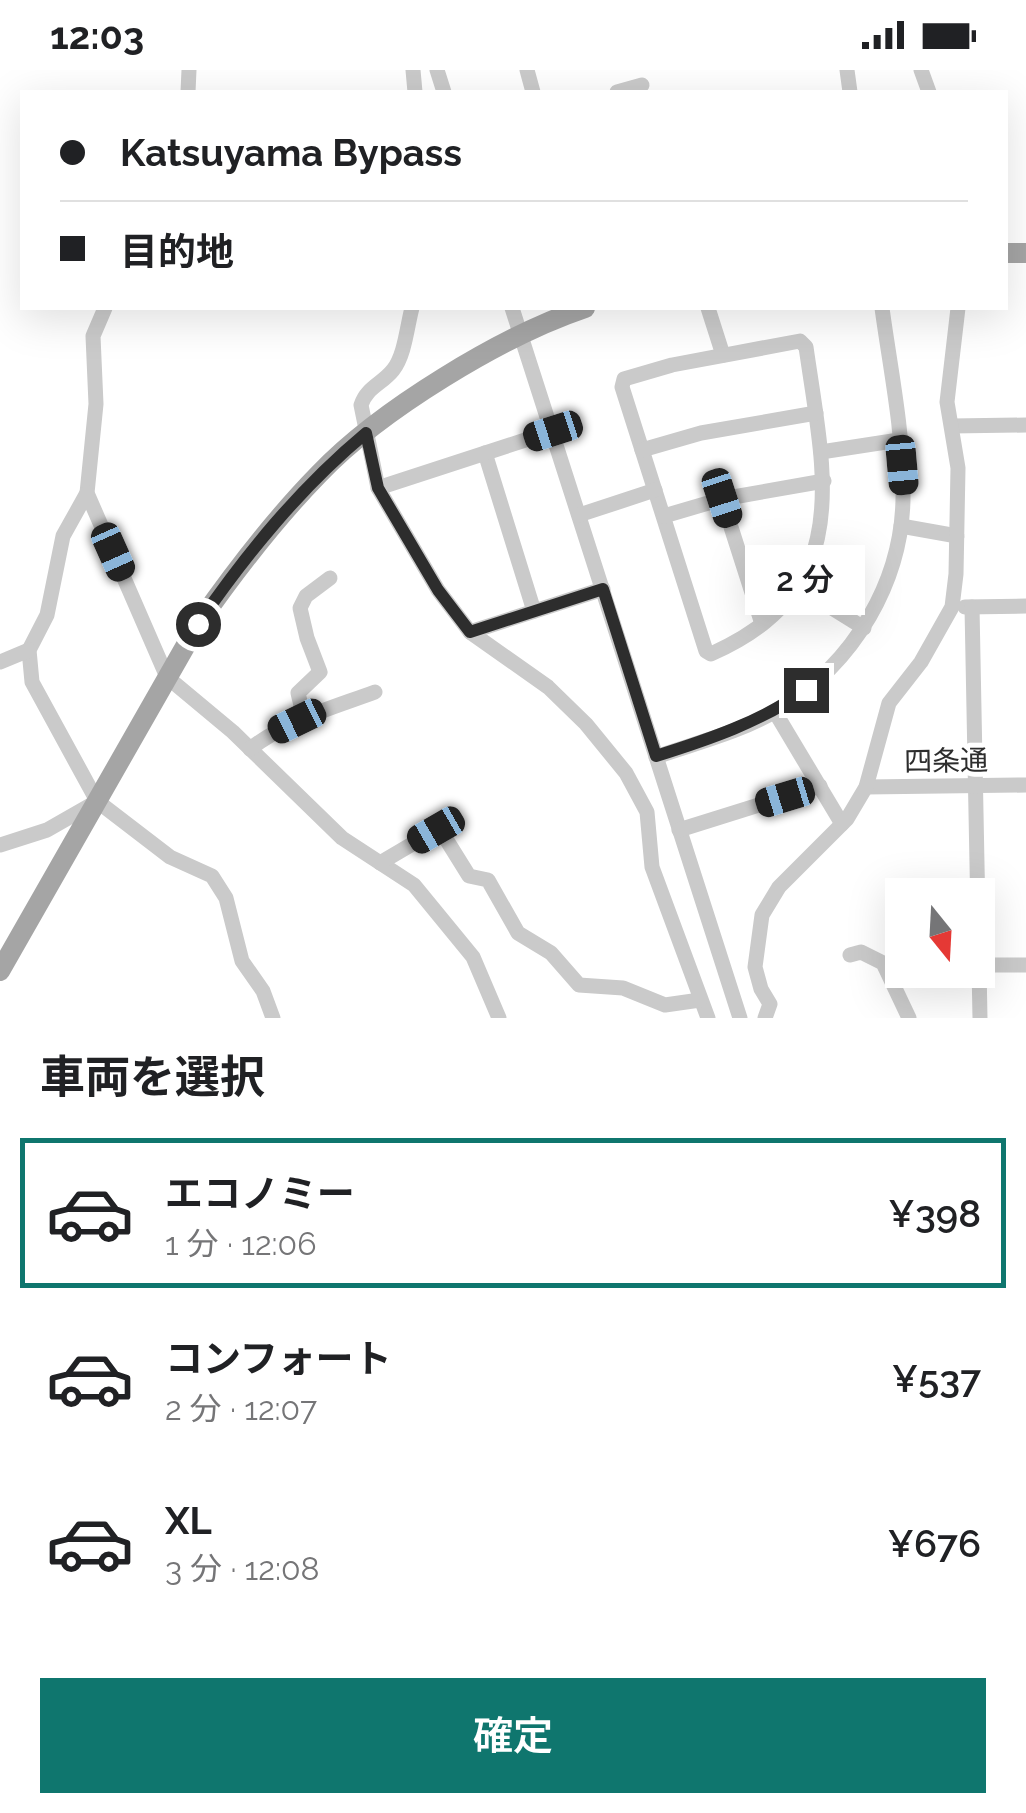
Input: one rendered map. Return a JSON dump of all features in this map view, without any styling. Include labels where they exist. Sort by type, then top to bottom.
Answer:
[{"type":"main road","points":[[0,970],[167,677],[232,575],[321,471],[423,392],[521,334],[581,310]]},
{"type":"street","points":[[105,310],[94,336],[96,404],[87,493],[63,536],[48,615],[30,650],[32,682],[97,801],[170,857],[212,876],[226,898],[242,961],[262,991],[273,1018]]},
{"type":"street","points":[[411,310],[398,362],[392,372],[366,392],[361,406],[378,488],[438,590],[470,632],[548,687],[586,724],[626,773],[647,812],[652,867],[708,1018]]},
{"type":"street","points":[[513,310],[740,1018]]},
{"type":"street","points":[[709,310],[723,354]]},
{"type":"street","points":[[656,756],[775,712],[835,666],[864,628],[893,562],[904,490],[882,310]]},
{"type":"street","points":[[765,1018],[770,1004],[755,966],[762,915],[779,887],[842,824],[866,787],[888,704],[921,662],[952,607],[958,468],[947,402],[958,310]]},
{"type":"street","points":[[800,340],[806,347],[816,413],[824,511],[818,538],[798,587],[762,624],[735,644],[711,654],[706,651],[622,387],[624,379],[800,340]]},
{"type":"street","points":[[642,450],[701,433],[816,413]]},
{"type":"street","points":[[952,426],[1026,425]]},
{"type":"street","points":[[378,488],[553,431]]},
{"type":"street","points":[[821,452],[900,440]]},
{"type":"street","points":[[485,454],[534,611]]},
{"type":"street","points":[[664,516],[722,498],[824,481]]},
{"type":"street","points":[[578,514],[655,490]]},
{"type":"street","points":[[87,493],[167,677],[250,749],[342,838],[414,886],[473,957],[499,1018]]},
{"type":"street","points":[[722,498],[762,624]]},
{"type":"street","points":[[901,526],[956,536]]},
{"type":"street","points":[[304,718],[298,693],[320,672],[300,608],[306,596],[330,578]]},
{"type":"street","points":[[798,587],[864,628]]},
{"type":"street","points":[[470,632],[603,589]]},
{"type":"street","points":[[972,606],[978,878]]},
{"type":"street","points":[[952,607],[1026,606]]},
{"type":"street","points":[[0,662],[30,650]]},
{"type":"street","points":[[250,749],[264,737],[304,718],[375,692]]},
{"type":"street","points":[[775,712],[842,824]]},
{"type":"street","name":"四条通","points":[[866,787],[1026,785]]},
{"type":"street","points":[[679,830],[820,786]]},
{"type":"street","points":[[0,845],[47,830],[97,801]]},
{"type":"street","points":[[380,863],[436,830],[441,831],[469,876],[488,880],[518,932],[550,953],[579,985],[623,988],[665,1006],[700,1000]]},
{"type":"street","points":[[850,954],[861,952],[883,963],[909,1018]]},
{"type":"street","points":[[995,965],[1026,965]]},
{"type":"street","points":[[979,988],[980,1018]]},
{"type":"route","points":[[198,624],[276,522],[321,471],[366,433],[378,488],[438,590],[470,632],[603,589],[656,756],[775,712],[806,690]]}]
